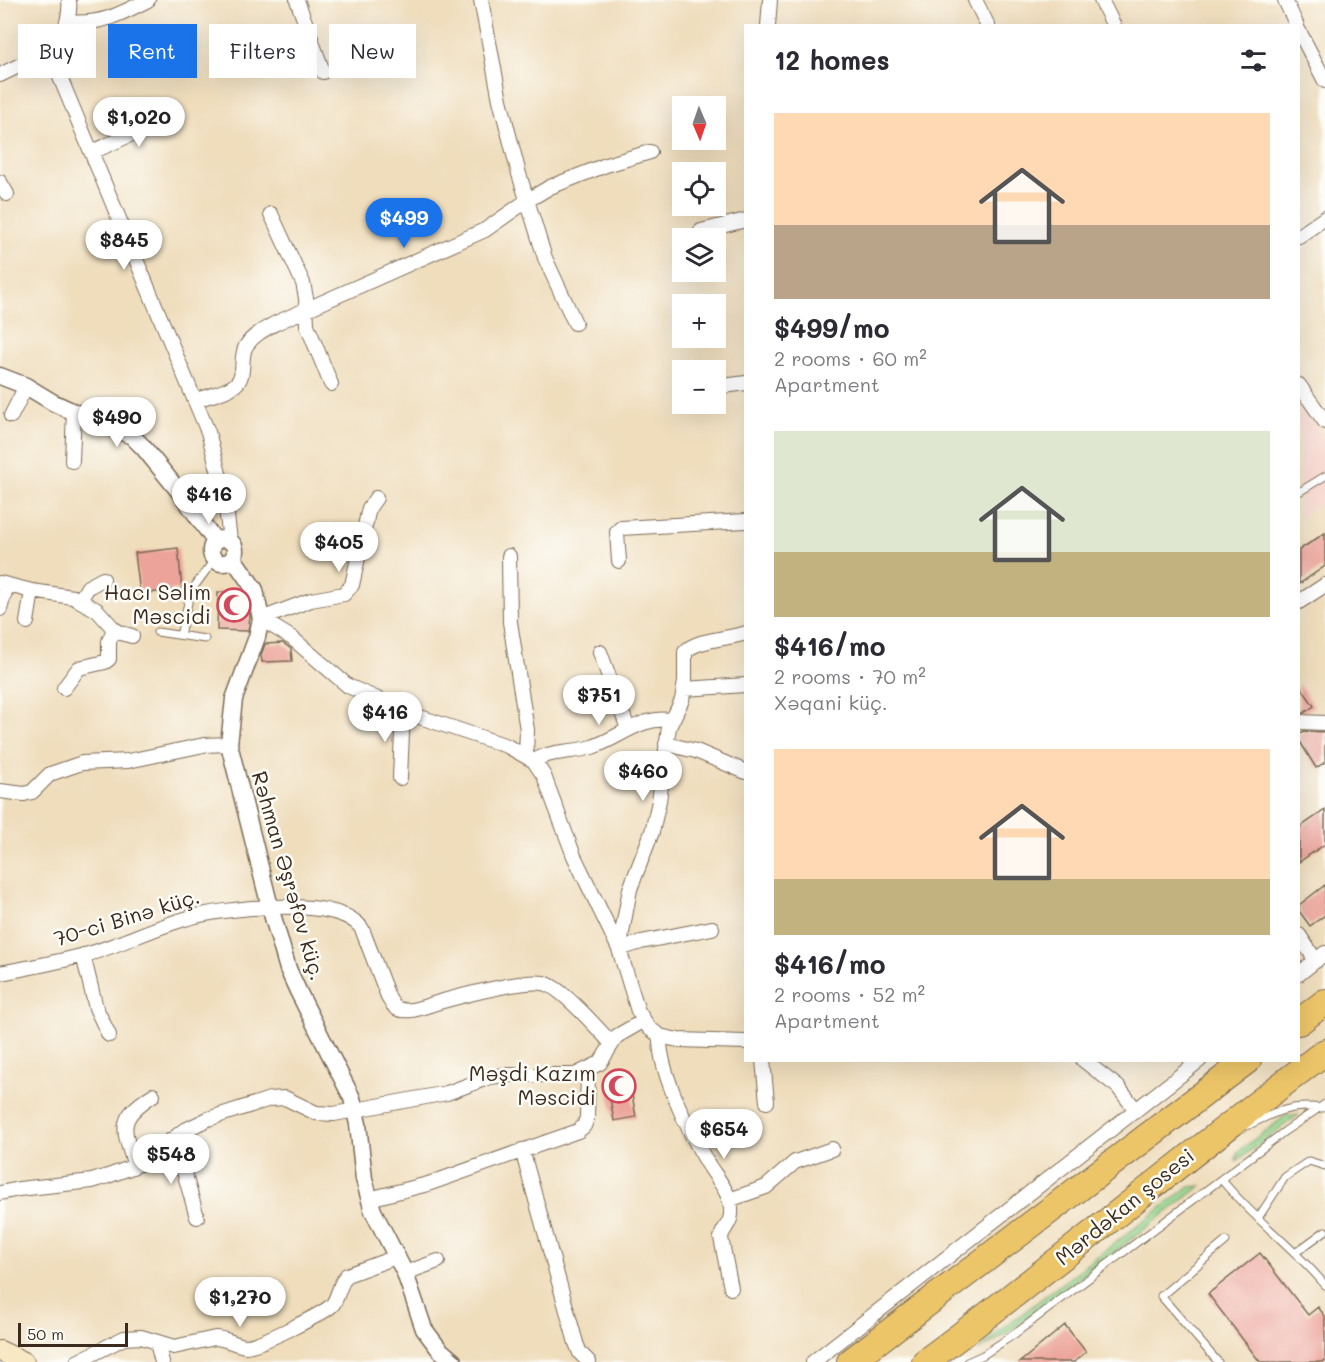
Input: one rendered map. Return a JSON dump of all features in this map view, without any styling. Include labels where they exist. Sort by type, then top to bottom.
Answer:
[{"type":"highway","points":[[1300,1021],[1325,1002]]},
{"type":"highway","name":"Mərdəkan şosesi","points":[[925,1362],[1014,1297],[1194,1152],[1325,1052]]},
{"type":"highway","name":"Mərdəkan şosesi","points":[[850,1362],[1245,1062]]},
{"type":"main road","points":[[941,1362],[1014,1297]]},
{"type":"main road","points":[[0,1352],[8,1362]]},
{"type":"main road","points":[[0,1352],[24,1362]]},
{"type":"street","points":[[69,0],[68,22],[86,23],[117,16],[148,0]]},
{"type":"street","points":[[297,0],[323,72]]},
{"type":"street","points":[[481,0],[511,149],[545,258],[575,323]]},
{"type":"street","points":[[768,24],[770,0]]},
{"type":"street","points":[[975,0],[987,24]]},
{"type":"street","points":[[1101,0],[1113,24]]},
{"type":"street","points":[[1285,0],[1296,24]]},
{"type":"street","points":[[1300,33],[1325,81]]},
{"type":"street","points":[[0,75],[18,66]]},
{"type":"street","points":[[0,376],[26,386],[137,440],[222,541],[235,549],[233,558],[224,563],[214,560],[210,550],[222,541],[227,512],[218,466],[208,432],[59,78]]},
{"type":"street","points":[[92,152],[172,116]]},
{"type":"street","points":[[196,400],[231,388],[236,384],[241,375],[245,349],[258,334],[306,309],[464,240],[484,230],[528,200],[574,177],[650,152]]},
{"type":"street","points":[[271,214],[303,283],[307,325],[331,384]]},
{"type":"street","points":[[1300,235],[1325,218]]},
{"type":"street","points":[[713,228],[744,220]]},
{"type":"street","points":[[726,386],[744,383]]},
{"type":"street","points":[[10,416],[26,386]]},
{"type":"street","points":[[1300,390],[1325,422]]},
{"type":"street","points":[[72,461],[74,411]]},
{"type":"street","points":[[261,619],[294,605],[337,596],[348,591],[352,585],[369,508],[376,498]]},
{"type":"street","points":[[619,561],[617,532],[621,528],[744,521]]},
{"type":"street","points":[[509,556],[510,622],[530,758]]},
{"type":"street","name":"Rəhman Əşrəfov küç.","points":[[233,558],[255,590],[261,619],[257,637],[234,699],[229,744],[270,907],[288,969],[346,1084],[355,1110],[369,1198],[379,1226],[405,1273],[424,1329],[454,1362]]},
{"type":"street","points":[[80,600],[88,586],[103,579]]},
{"type":"street","points":[[0,609],[3,584],[32,591],[64,594],[97,610],[114,629],[132,636]]},
{"type":"street","points":[[1300,601],[1325,585]]},
{"type":"street","points":[[27,622],[32,591]]},
{"type":"street","points":[[261,619],[292,638],[348,686],[434,722],[496,741],[530,758],[544,776],[574,856],[619,948],[643,1021],[660,1036],[678,1040],[744,1042]]},
{"type":"street","points":[[64,688],[79,668],[109,659],[109,641],[114,629]]},
{"type":"street","points":[[619,948],[630,889],[652,831],[659,801],[671,720],[682,700],[684,658],[688,649],[700,643],[744,633]]},
{"type":"street","points":[[600,652],[628,729]]},
{"type":"street","points":[[684,689],[744,685]]},
{"type":"street","points":[[400,778],[403,710]]},
{"type":"street","points":[[530,758],[596,746],[628,729],[654,719],[671,720]]},
{"type":"street","points":[[1300,722],[1325,723]]},
{"type":"street","points":[[0,792],[24,794],[32,792],[50,774],[82,763],[128,761],[204,745],[229,744]]},
{"type":"street","points":[[666,744],[696,751],[744,771]]},
{"type":"street","name":"70-ci Binə küç.","points":[[0,974],[83,955],[197,916],[270,907],[323,909],[348,916],[357,922],[389,999],[399,1010],[525,984],[544,983],[554,987],[612,1044]]},
{"type":"street","points":[[619,948],[712,928]]},
{"type":"street","points":[[1300,936],[1320,957],[1300,973]]},
{"type":"street","points":[[83,955],[96,1008],[109,1035]]},
{"type":"street","points":[[0,1193],[92,1181],[135,1166],[152,1156],[183,1131],[208,1119],[270,1099],[285,1098],[323,1114],[447,1093],[490,1077],[575,1075],[600,1063],[608,1054],[612,1044],[627,1030],[643,1021]]},
{"type":"street","points":[[660,1036],[660,1053],[680,1107],[729,1200],[732,1214],[722,1231],[721,1238],[731,1288]]},
{"type":"street","points":[[763,1062],[768,1102]]},
{"type":"street","points":[[1086,1062],[1118,1088],[1136,1110]]},
{"type":"street","points":[[813,1362],[1197,1062]]},
{"type":"street","points":[[369,1198],[428,1184],[578,1131],[584,1126],[587,1118],[588,1070]]},
{"type":"street","points":[[135,1166],[125,1133],[126,1123],[129,1113],[153,1095]]},
{"type":"street","points":[[171,1140],[177,1147],[197,1217]]},
{"type":"street","points":[[729,1200],[766,1187],[795,1162],[832,1149]]},
{"type":"street","points":[[522,1150],[576,1343],[580,1353],[589,1362]]},
{"type":"street","points":[[77,1362],[124,1338],[141,1337],[157,1343],[182,1347],[215,1338],[246,1346],[266,1342],[331,1306],[341,1281],[347,1275],[396,1257]]},
{"type":"street","points":[[405,1273],[438,1262]]},
{"type":"street","points":[[157,1343],[162,1362]]},
{"type":"lane","points":[[1300,491],[1325,476]]},
{"type":"lane","points":[[180,635],[191,591],[214,560]]},
{"type":"lane","points":[[157,632],[205,639]]},
{"type":"lane","points":[[1194,1152],[1279,1110],[1293,1107],[1323,1107]]},
{"type":"lane","points":[[967,1362],[984,1355],[1016,1333],[1285,1131],[1323,1107]]},
{"type":"lane","points":[[1258,1218],[1285,1176],[1309,1161],[1325,1166]]},
{"type":"lane","points":[[1221,1179],[1235,1196],[1295,1252],[1325,1285]]},
{"type":"lane","points":[[1295,1252],[1325,1231]]},
{"type":"lane","points":[[1218,1362],[1161,1296],[1226,1241]]},
{"type":"shaded area","points":[[1300,402],[1325,439],[1325,501],[1300,517]]},
{"type":"green space","points":[[1287,1115],[1298,1115],[1236,1161],[1238,1152]]},
{"type":"green space","points":[[1201,1186],[1003,1336],[978,1351],[997,1333],[1189,1187]]},
{"type":"building","points":[[213,486],[216,501],[202,505],[195,491]]},
{"type":"building","points":[[1325,533],[1325,566],[1300,583],[1300,549]]},
{"type":"building","points":[[178,548],[182,589],[140,594],[135,553]]},
{"type":"building","points":[[218,592],[244,593],[250,616],[248,631],[217,630]]},
{"type":"building","points":[[283,643],[291,649],[292,661],[262,662],[261,655],[265,644]]},
{"type":"building","points":[[1300,685],[1314,706],[1300,713]]},
{"type":"building","points":[[1304,731],[1325,732],[1325,762],[1316,768],[1300,742],[1300,733]]},
{"type":"building","points":[[1325,810],[1325,844],[1300,861],[1300,827]]},
{"type":"building","points":[[1325,885],[1325,915],[1310,926],[1300,912],[1300,904]]},
{"type":"building","points":[[628,1072],[636,1117],[614,1121],[606,1076]]},
{"type":"building","points":[[1260,1253],[1308,1315],[1318,1307],[1325,1316],[1325,1362],[1260,1362],[1208,1294]]},
{"type":"building","points":[[1065,1325],[1086,1352],[1074,1362],[1020,1362]]},
{"type":"place","name":"Hacı Səlim Məscidi","points":[[234,605]]},
{"type":"place","name":"Məşdi Kazım Məscidi","points":[[619,1086]]}]
